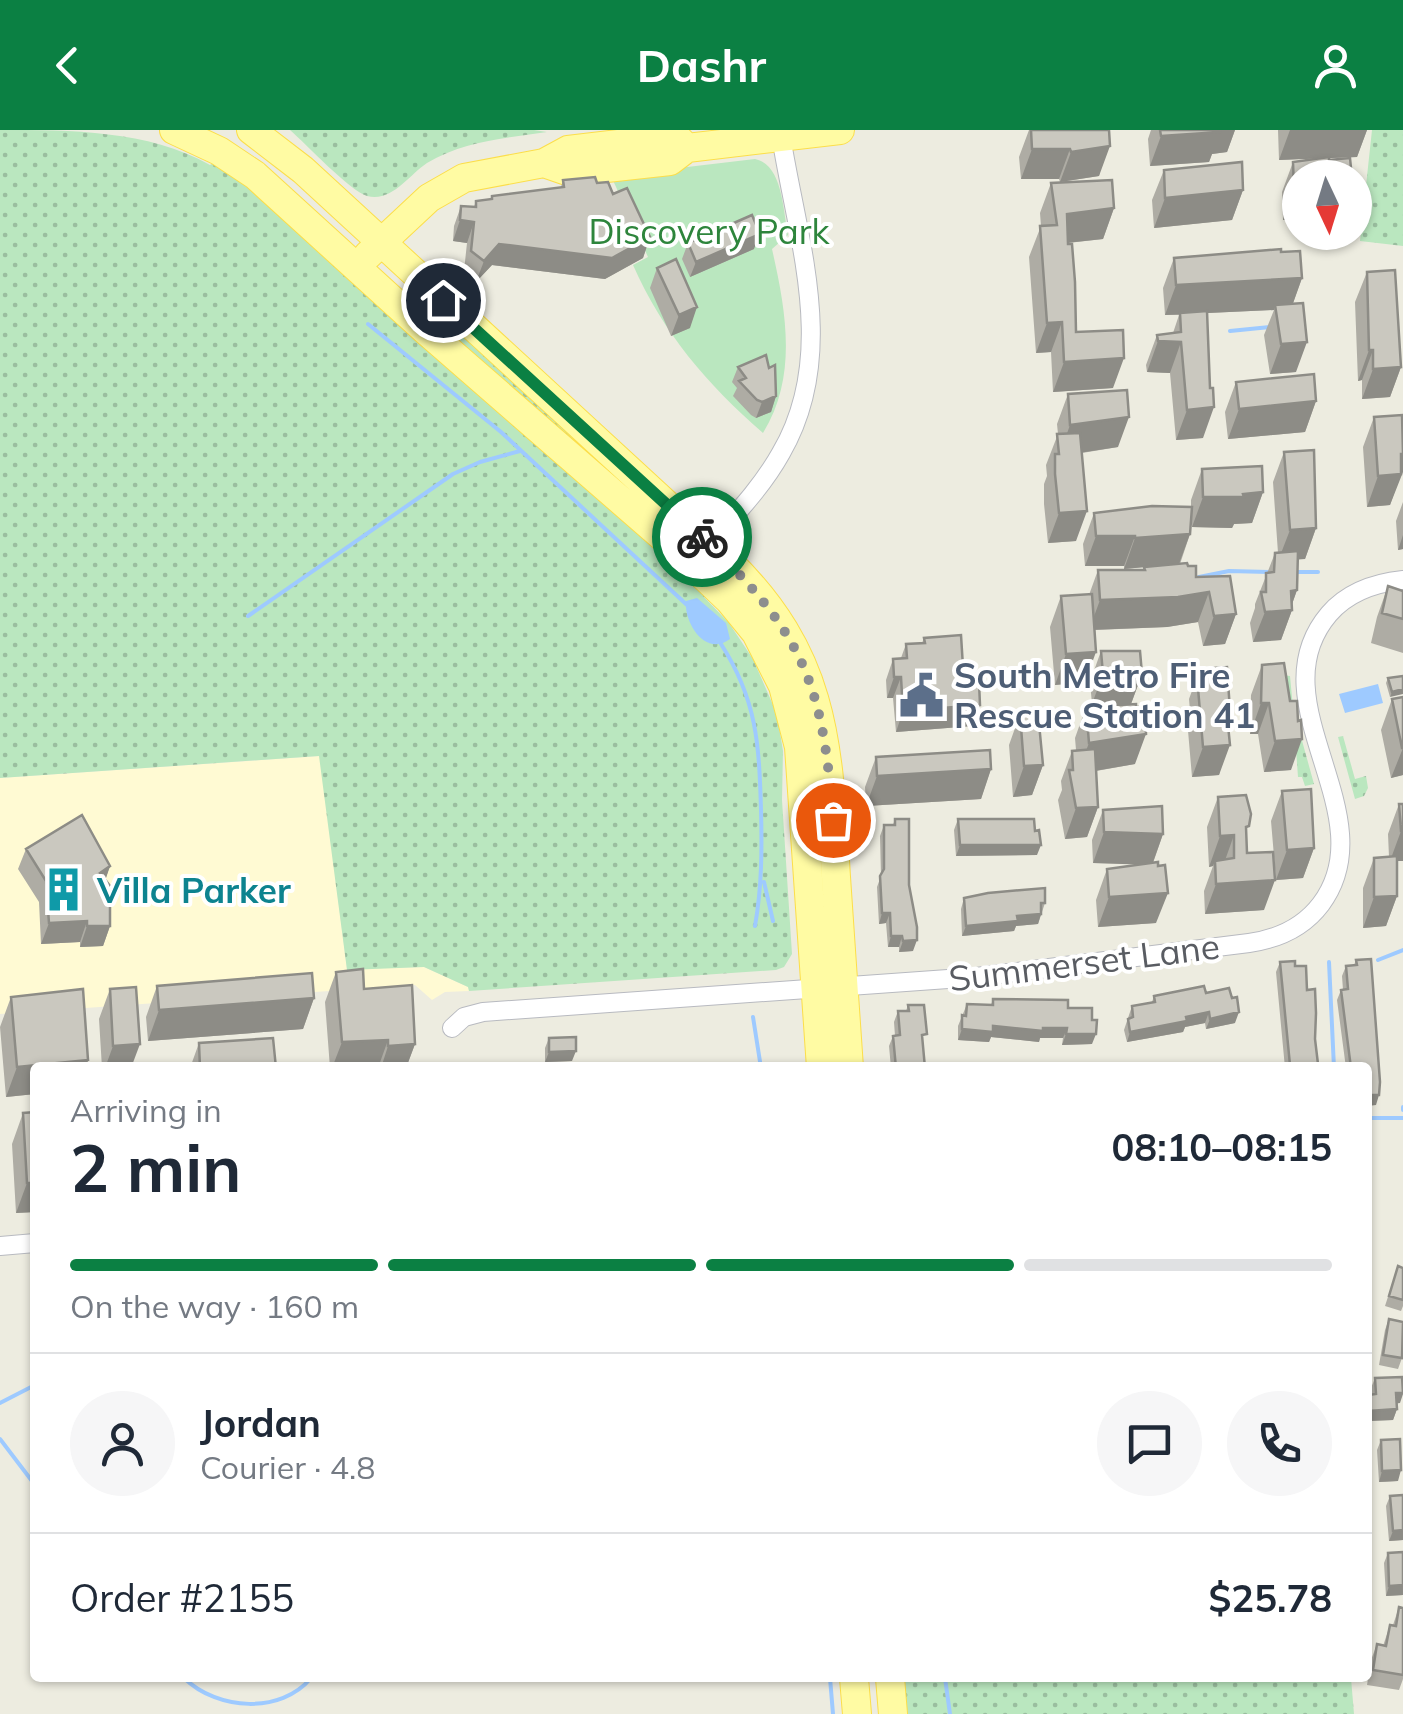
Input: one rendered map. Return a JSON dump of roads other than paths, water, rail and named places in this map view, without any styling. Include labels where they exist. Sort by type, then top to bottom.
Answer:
[{"type":"main road","points":[[174,130],[244,167],[674,548],[729,600],[759,639],[784,686],[797,736],[830,988],[848,1062]]},
{"type":"main road","points":[[251,130],[303,170],[747,580],[797,650],[814,690],[829,763],[830,988],[823,1062]]},
{"type":"main road","points":[[356,267],[429,198],[452,183],[484,172],[544,164],[568,150],[676,137],[687,148],[780,134],[840,130]]},
{"type":"main road","points":[[854,1682],[856,1714]]},
{"type":"main road","points":[[890,1682],[892,1714]]},
{"type":"street","points":[[709,544],[780,456],[799,416],[809,378],[812,320],[780,134]]},
{"type":"street","name":"Summerset Lane","points":[[452,1028],[464,1017],[483,1012],[1018,973],[1280,936],[1303,922],[1330,890],[1342,849],[1339,822],[1306,694],[1310,644],[1343,600],[1372,586],[1403,580]]},
{"type":"street","points":[[0,1246],[30,1243]]},
{"type":"water","points":[[697,598],[726,623],[730,639],[713,644],[698,635],[686,610],[686,601]]},
{"type":"water","points":[[1378,684],[1383,703],[1345,713],[1339,694]]},
{"type":"waterway","points":[[368,324],[501,432],[687,605]]},
{"type":"waterway","points":[[1230,331],[1270,327]]},
{"type":"waterway","points":[[248,616],[453,474],[520,451]]},
{"type":"waterway","points":[[1199,577],[1229,571],[1269,572]]},
{"type":"waterway","points":[[1293,572],[1318,572]]},
{"type":"waterway","points":[[721,644],[742,684],[757,743],[761,853],[755,926]]},
{"type":"waterway","points":[[764,882],[773,921]]},
{"type":"waterway","points":[[1378,960],[1403,950]]},
{"type":"waterway","points":[[1329,962],[1334,1062]]},
{"type":"waterway","points":[[753,1017],[760,1062]]},
{"type":"waterway","points":[[1372,1118],[1403,1118]]},
{"type":"waterway","points":[[0,1403],[30,1388]]},
{"type":"waterway","points":[[0,1439],[30,1478]]},
{"type":"waterway","points":[[189,1682],[214,1697],[249,1704],[283,1698],[307,1682]]},
{"type":"waterway","points":[[830,1682],[833,1714]]},
{"type":"waterway","points":[[946,1682],[950,1714]]},
{"type":"place","name":"South Metro Fire Rescue Station 41","points":[[921,695]]},
{"type":"place","name":"Villa Parker","points":[[64,890]]},
{"type":"park label","name":"Discovery Park","points":[[709,231]]}]
